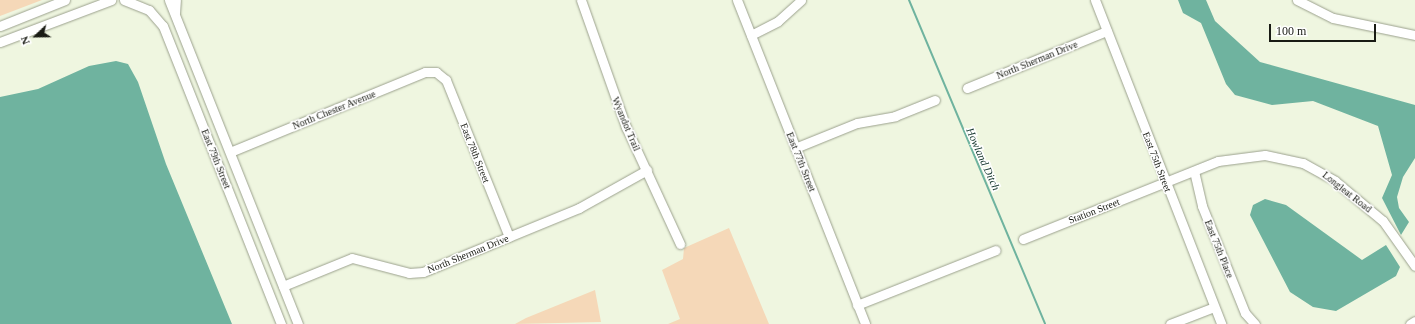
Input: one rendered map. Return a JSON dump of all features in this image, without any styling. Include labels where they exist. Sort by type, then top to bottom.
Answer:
[{"type":"street","points":[[0,26],[65,0]]},
{"type":"street","points":[[0,42],[111,0]]},
{"type":"street","name":"East 79th Street","points":[[124,0],[138,4],[152,12],[163,26],[281,324]]},
{"type":"street","name":"East 79th Street","points":[[169,0],[298,324]]},
{"type":"street","name":"East 79th Street","points":[[175,13],[176,0]]},
{"type":"street","name":"Wyandot Trail","points":[[581,0],[626,127],[680,244]]},
{"type":"street","name":"East 77th Street","points":[[737,0],[865,324]]},
{"type":"street","points":[[751,35],[778,21],[801,0]]},
{"type":"street","name":"East 75th Street","points":[[1095,0],[1221,324]]},
{"type":"street","points":[[1297,0],[1333,18],[1415,35]]},
{"type":"street","name":"North Sherman Drive","points":[[967,88],[1107,31]]},
{"type":"street","name":"North Chester Avenue","points":[[230,152],[425,72],[438,73]]},
{"type":"street","name":"East 78th Street","points":[[438,73],[446,80],[509,237]]},
{"type":"street","points":[[795,148],[857,123],[895,116],[935,100]]},
{"type":"street","name":"Longleat Road","points":[[1166,183],[1194,170],[1225,159],[1254,155],[1303,163],[1326,175],[1371,210],[1415,266]]},
{"type":"street","name":"North Sherman Drive","points":[[283,286],[352,258],[420,273],[579,208],[647,170]]},
{"type":"street","name":"East 75th Place","points":[[1194,170],[1200,183],[1202,206],[1246,313],[1255,324]]},
{"type":"street","name":"Station Street","points":[[1023,239],[1166,183]]},
{"type":"street","points":[[858,306],[996,250]]},
{"type":"street","points":[[1170,324],[1214,307]]},
{"type":"street","points":[[1410,324],[1415,321]]},
{"type":"shaded area","points":[[0,0],[42,0],[0,16]]},
{"type":"shaded area","points":[[729,228],[769,324],[668,324],[680,319],[662,270],[683,259],[684,248]]},
{"type":"shaded area","points":[[595,290],[601,322],[515,324],[526,318]]},
{"type":"water","points":[[1178,0],[1206,0],[1215,21],[1260,62],[1415,105],[1415,158],[1403,177],[1397,197],[1399,208],[1409,222],[1401,235],[1382,198],[1392,175],[1378,126],[1313,101],[1272,105],[1235,95],[1226,84],[1201,23],[1183,13]]},
{"type":"water","points":[[116,61],[128,64],[138,82],[166,164],[232,324],[0,324],[0,97],[38,89],[89,66]]},
{"type":"water","points":[[1265,199],[1286,205],[1362,260],[1386,245],[1400,267],[1396,276],[1336,311],[1313,307],[1290,292],[1250,215],[1253,205]]},
{"type":"waterway","name":"Howland Ditch","points":[[909,0],[1045,324]]}]
